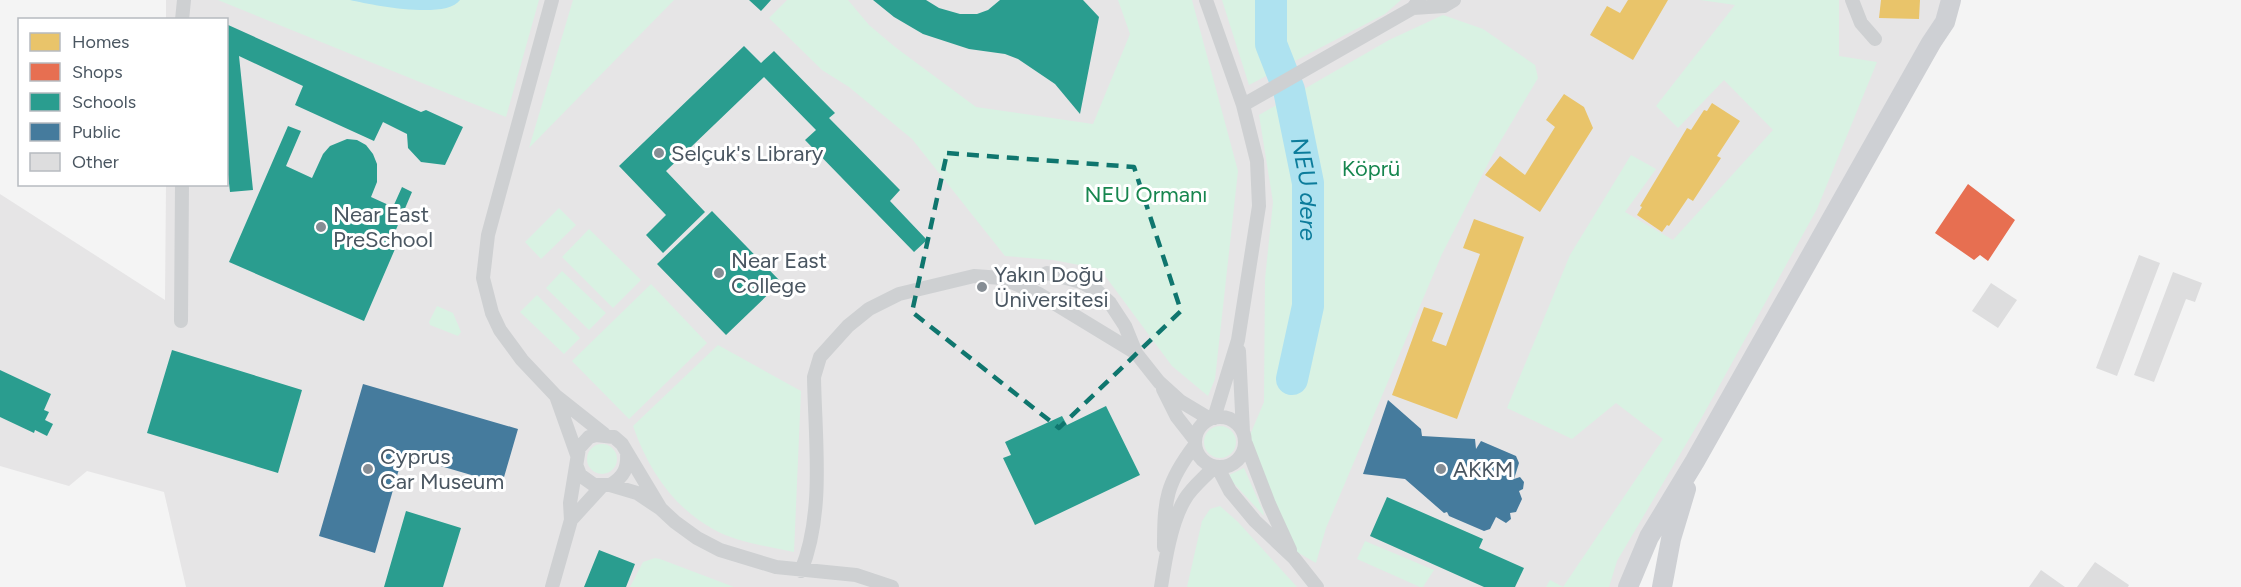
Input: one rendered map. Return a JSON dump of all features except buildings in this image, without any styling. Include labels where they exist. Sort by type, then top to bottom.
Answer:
[{"type":"main road","points":[[1628,587],[1649,537],[1695,461],[1945,22],[1951,0]]},
{"type":"main road","points":[[1662,587],[1671,539],[1695,461]]},
{"type":"street","points":[[182,18],[184,0]]},
{"type":"street","points":[[552,0],[488,235],[483,278],[489,305],[500,330],[522,360],[556,396],[604,434],[614,437],[622,444],[639,474],[653,492],[661,509]]},
{"type":"street","points":[[1206,0],[1243,105],[1257,161],[1259,206],[1238,340],[1212,418]]},
{"type":"street","points":[[1243,105],[1276,85],[1293,78],[1416,4],[1444,6],[1454,0]]},
{"type":"street","points":[[1852,0],[1861,23],[1875,39]]},
{"type":"street","points":[[181,321],[182,186]]},
{"type":"street","points":[[1020,286],[1047,273],[1081,282],[1096,290],[1110,303],[1125,326],[1136,353],[1159,382],[1180,401],[1212,418]]},
{"type":"street","points":[[801,571],[809,552],[816,503],[814,377],[820,357],[848,326],[869,309],[899,294],[974,276],[1002,278],[1040,294],[1136,353]]},
{"type":"street","points":[[1161,587],[1176,522],[1185,498],[1216,467],[1233,464],[1240,459],[1244,438],[1238,340]]},
{"type":"street","points":[[1159,382],[1195,443],[1201,459],[1216,467],[1230,491],[1255,521],[1294,558],[1317,587]]},
{"type":"street","points":[[556,396],[577,461],[586,481],[637,494],[661,509],[697,538],[720,550],[748,560],[801,571],[856,575],[892,587]]},
{"type":"street","points":[[1164,567],[1164,516],[1169,485],[1195,443],[1199,428],[1212,418],[1222,417],[1231,420],[1244,438],[1269,504],[1294,558]]},
{"type":"street","points":[[552,587],[571,520],[570,503],[577,461],[584,442],[589,437],[604,434]]},
{"type":"street","points":[[571,520],[606,485],[619,480],[628,463],[627,453]]},
{"type":"highlighted area","points":[[947,153],[1134,167],[1181,311],[1059,428],[912,312]]},
{"type":"shaded area","name":"Yakın Doğu Üniversitesi","points":[[166,0],[1957,0],[1953,25],[1643,551],[1632,587],[186,587],[164,492],[87,471],[69,486],[0,466],[0,194],[165,300],[166,186],[228,186],[228,18],[166,18]]},
{"type":"green space","points":[[218,0],[539,0],[506,117]]},
{"type":"green space","points":[[573,0],[674,0],[529,148]]},
{"type":"green space","name":"NEU Ormanı","points":[[787,0],[848,0],[869,25],[895,47],[976,107],[1093,124],[1130,34],[1118,0],[1192,0],[1238,171],[1215,379],[1208,396],[1172,366],[1100,269],[1053,260],[1005,256],[912,139],[849,87],[822,70],[769,18]]},
{"type":"green space","points":[[1222,0],[1401,0],[1385,14],[1249,85]]},
{"type":"green space","points":[[1700,0],[1839,0],[1839,56],[1877,62],[1817,209],[1702,417],[1617,561],[1609,587],[1563,587],[1663,439],[1616,403],[1572,439],[1507,408],[1570,255],[1631,155],[1656,169],[1625,212],[1673,240],[1773,130],[1724,80],[1678,128],[1656,106],[1735,5]]},
{"type":"green space","name":"Köprü","points":[[1443,15],[1483,29],[1535,65],[1538,78],[1494,152],[1442,254],[1326,528],[1316,563],[1297,552],[1250,445],[1250,435],[1264,402],[1265,279],[1273,202],[1259,115],[1389,40]]},
{"type":"green space","points":[[559,208],[576,225],[541,259],[525,242]]},
{"type":"green space","points":[[589,229],[641,280],[613,308],[562,257]]},
{"type":"green space","points":[[562,271],[606,313],[589,330],[546,288]]},
{"type":"green space","points":[[651,284],[707,343],[629,419],[572,361]]},
{"type":"green space","points":[[537,295],[580,338],[564,354],[520,312]]},
{"type":"green space","points":[[437,306],[453,313],[461,332],[458,336],[430,325],[429,322]]},
{"type":"green space","points":[[718,345],[801,391],[794,552],[732,538],[713,529],[686,510],[654,472],[633,426]]},
{"type":"green space","points":[[1220,426],[1231,431],[1236,442],[1231,453],[1220,458],[1209,453],[1204,442],[1209,431]]},
{"type":"green space","points":[[602,444],[613,448],[617,459],[613,470],[602,474],[591,470],[587,459],[591,448]]},
{"type":"green space","points":[[1244,468],[1263,511],[1264,516],[1227,476]]},
{"type":"green space","points":[[1220,506],[1238,522],[1297,587],[1187,587],[1202,521],[1210,509]]},
{"type":"green space","points":[[1365,541],[1434,570],[1423,587],[1420,587],[1357,559]]},
{"type":"green space","points":[[655,558],[734,587],[630,587],[643,562]]},
{"type":"green space","points":[[1550,580],[1563,587],[1546,587]]},
{"type":"water","points":[[350,0],[460,0],[452,6],[425,10]]},
{"type":"waterway","name":"NEU dere","points":[[1271,0],[1271,44],[1289,90],[1308,183],[1308,306],[1292,379]]},
{"type":"place","name":"Selçuk's Library","points":[[659,153]]},
{"type":"place","name":"Near East PreSchool","points":[[321,227]]},
{"type":"place","name":"Near East College","points":[[719,273]]},
{"type":"place","name":"Yakın Doğu Üniversitesi","points":[[982,287]]},
{"type":"place","name":"Cyprus Car Museum","points":[[368,469]]},
{"type":"place","name":"AKKM","points":[[1441,469]]}]
